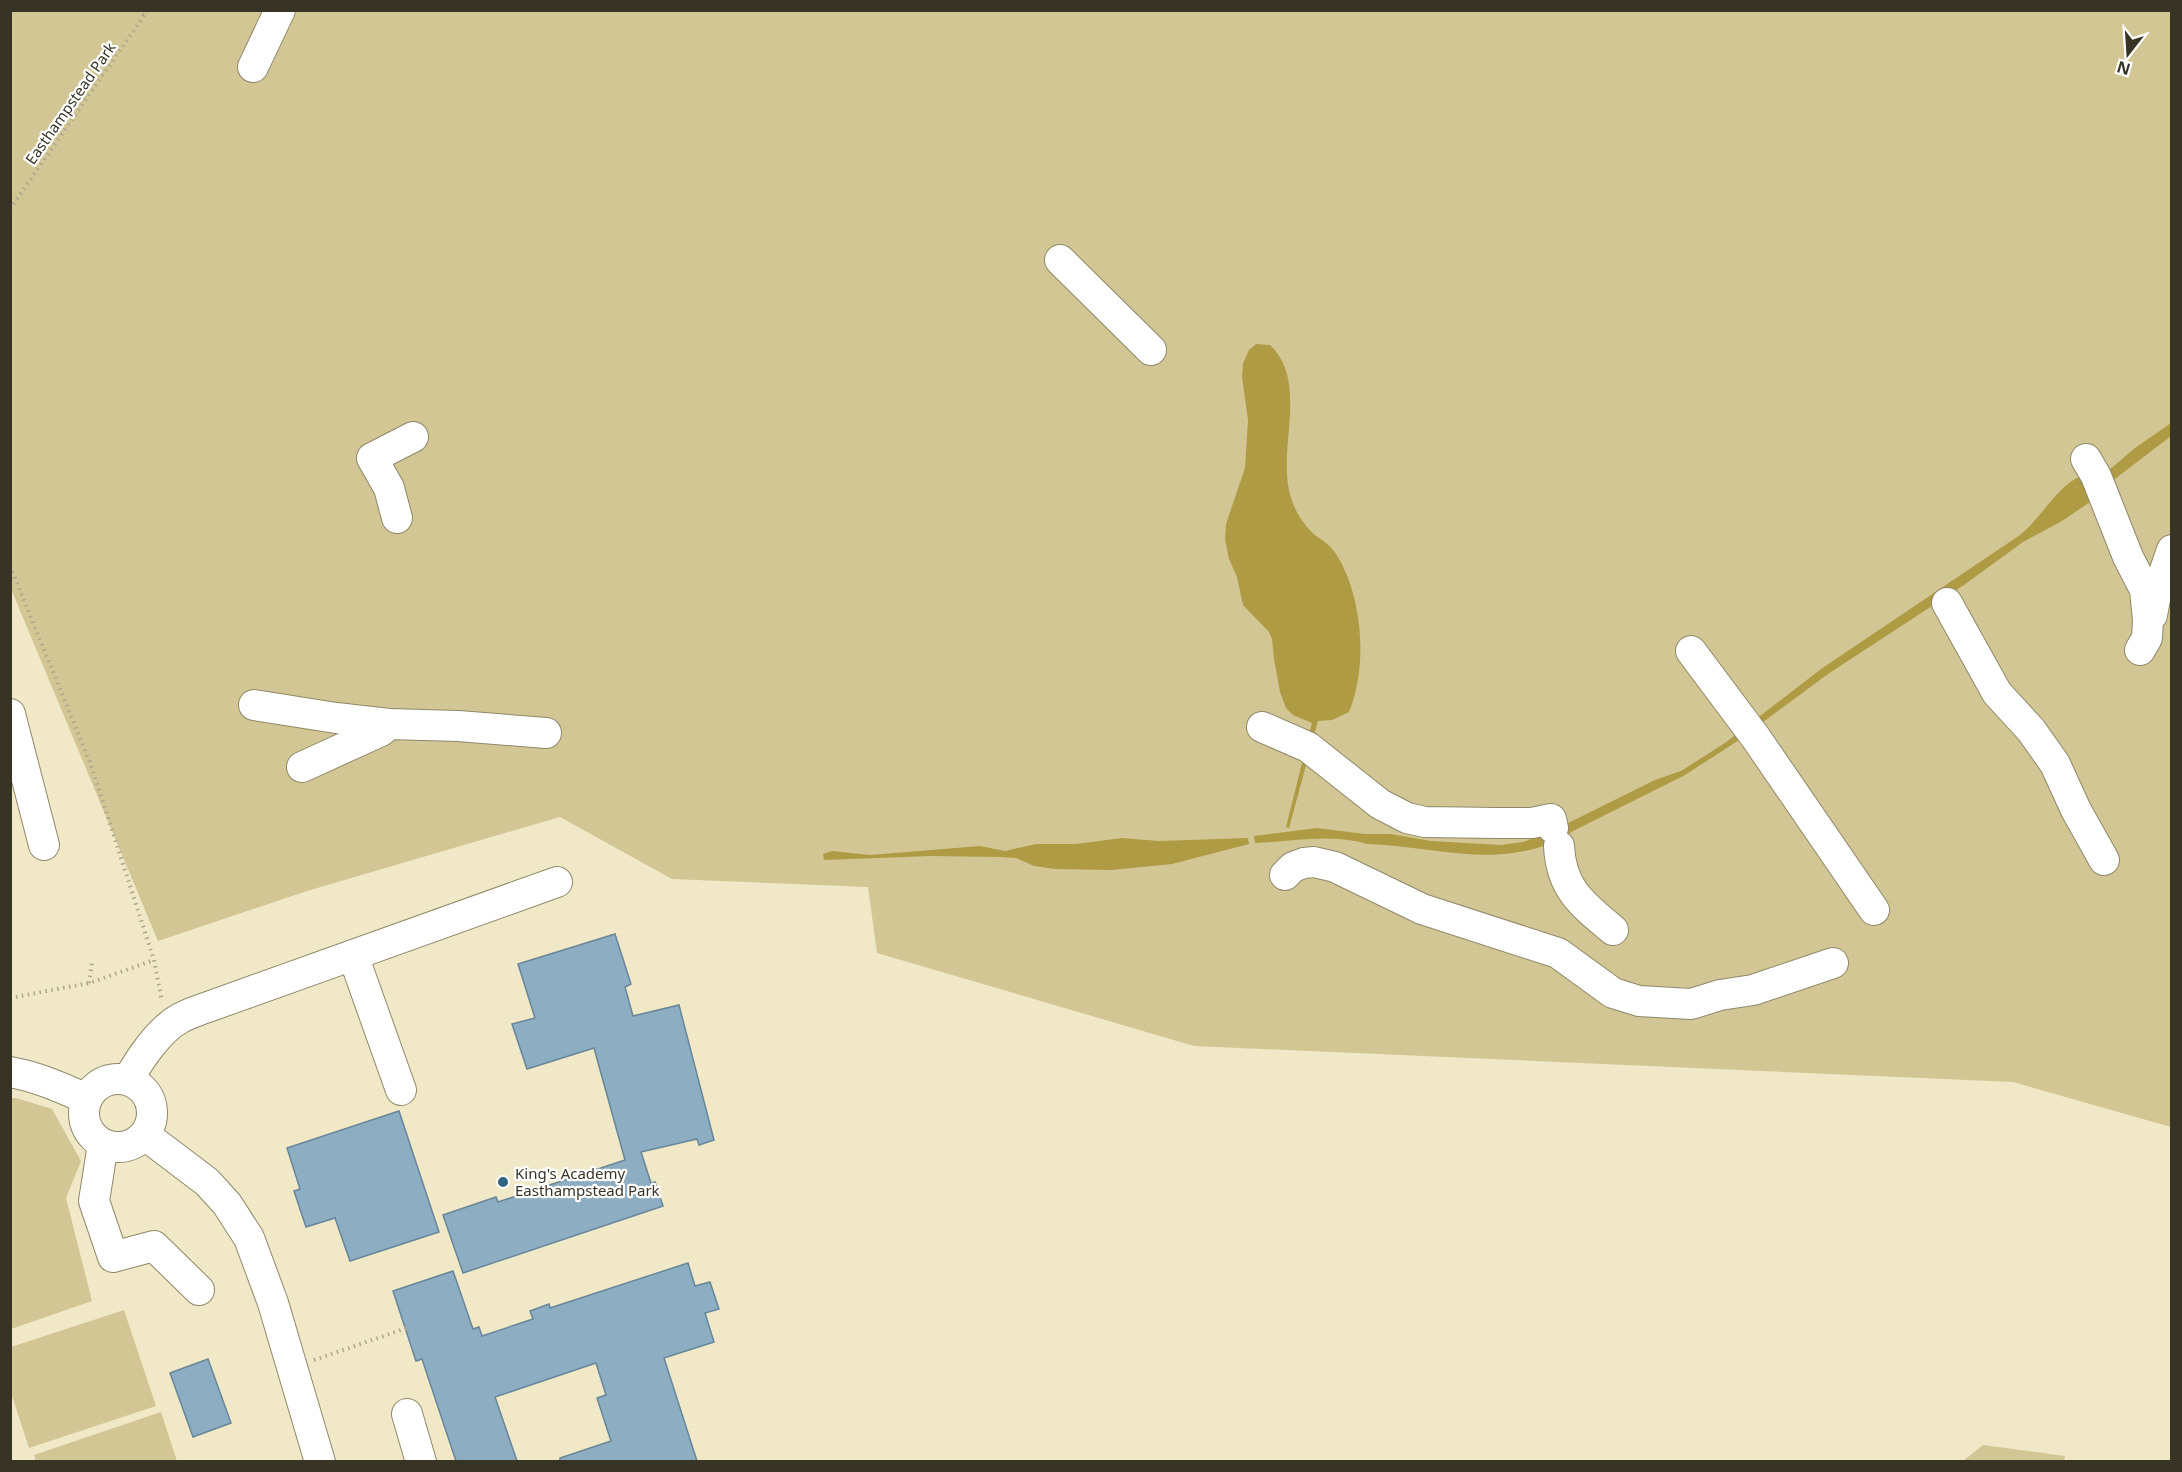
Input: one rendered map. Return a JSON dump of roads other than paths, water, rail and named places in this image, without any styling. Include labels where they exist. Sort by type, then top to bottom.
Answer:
[{"type":"street","points":[[253,67],[280,10]]},
{"type":"street","points":[[1060,260],[1151,350]]},
{"type":"street","points":[[397,518],[389,488],[361,461],[413,437]]},
{"type":"street","points":[[2086,459],[2096,477],[2128,557],[2145,590],[2148,620],[2144,644],[2155,599],[2172,550]]},
{"type":"street","points":[[1947,603],[1997,693],[2031,730],[2055,764],[2076,810],[2104,860]]},
{"type":"street","points":[[1691,651],[1756,738],[1874,910]]},
{"type":"street","points":[[254,705],[389,724],[458,726],[546,733]]},
{"type":"street","points":[[10,714],[44,845]]},
{"type":"street","points":[[302,767],[381,731],[389,724]]},
{"type":"street","points":[[1262,727],[1308,747],[1380,804],[1407,818],[1425,822],[1497,823],[1532,823],[1551,819],[1560,864],[1568,886],[1581,904],[1613,930]]},
{"type":"street","points":[[1285,875],[1293,867],[1304,863],[1314,862],[1335,867],[1422,909],[1558,953],[1613,993],[1639,1001],[1691,1004],[1720,995],[1753,990],[1833,963]]},
{"type":"street","points":[[128,1080],[136,1065],[166,1028],[179,1019],[557,882]]},
{"type":"street","points":[[353,955],[401,1090]]},
{"type":"street","points":[[10,1072],[29,1075],[58,1085],[87,1099]]},
{"type":"street","points":[[128,1080],[140,1086],[148,1095],[152,1107],[150,1126],[145,1135],[136,1143],[126,1147],[103,1144],[93,1137],[86,1125],[84,1113],[87,1099],[95,1088],[105,1081],[128,1080]]},
{"type":"street","points":[[145,1135],[207,1182],[226,1204],[249,1238],[273,1303],[320,1461]]},
{"type":"street","points":[[103,1144],[94,1201],[113,1257],[154,1246],[200,1290]]},
{"type":"street","points":[[406,1414],[421,1461]]},
{"type":"place","name":"King's Academy Easthampstead Park","points":[[503,1182]]}]
